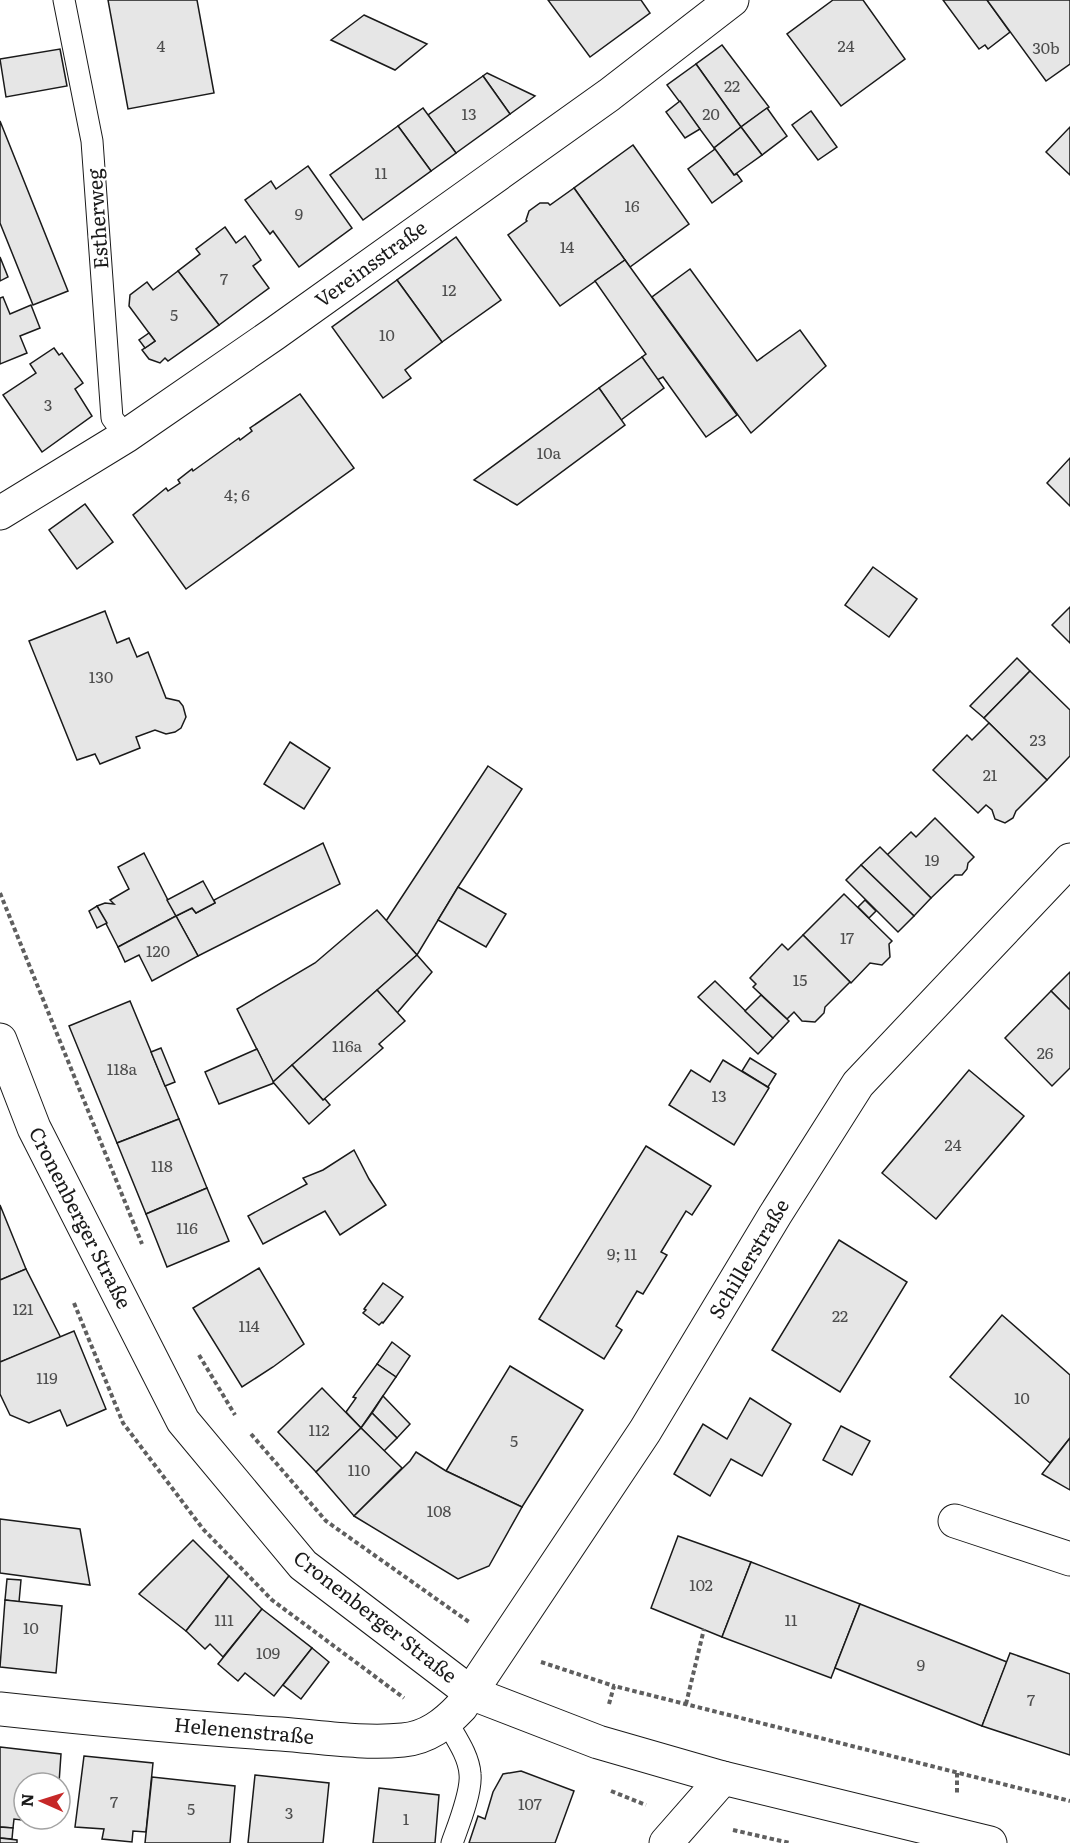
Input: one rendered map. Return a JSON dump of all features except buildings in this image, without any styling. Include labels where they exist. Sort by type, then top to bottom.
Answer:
[{"type":"street","name":"Vereinsstraße","points":[[0,513],[126,436],[274,334],[609,95],[732,0]]},
{"type":"street","name":"Schillerstraße","points":[[460,1707],[645,1431],[775,1215],[858,1084],[1070,860]]},
{"type":"street","name":"Cronenberger Straße","points":[[0,1040],[34,1128],[183,1421],[303,1565],[460,1707],[598,1742],[723,1778],[990,1843]]},
{"type":"street","points":[[955,1521],[1070,1559]]},
{"type":"street","name":"Helenenstraße","points":[[0,1709],[256,1732],[369,1740],[404,1740],[426,1735],[460,1707]]},
{"type":"street","points":[[666,1843],[723,1778]]},
{"type":"lane","name":"Estherweg","points":[[63,0],[92,141],[112,418],[126,436]]},
{"type":"lane","points":[[452,1843],[471,1775],[463,1751],[460,1707]]},
{"type":"path","points":[[0,892],[144,1249]]},
{"type":"path","points":[[198,1353],[234,1414],[242,1423]]},
{"type":"path","points":[[249,1432],[326,1521],[503,1645],[549,1665],[614,1686],[1070,1802]]},
{"type":"path","points":[[686,1704],[704,1629]]},
{"type":"path","points":[[598,1742],[614,1686]]}]
